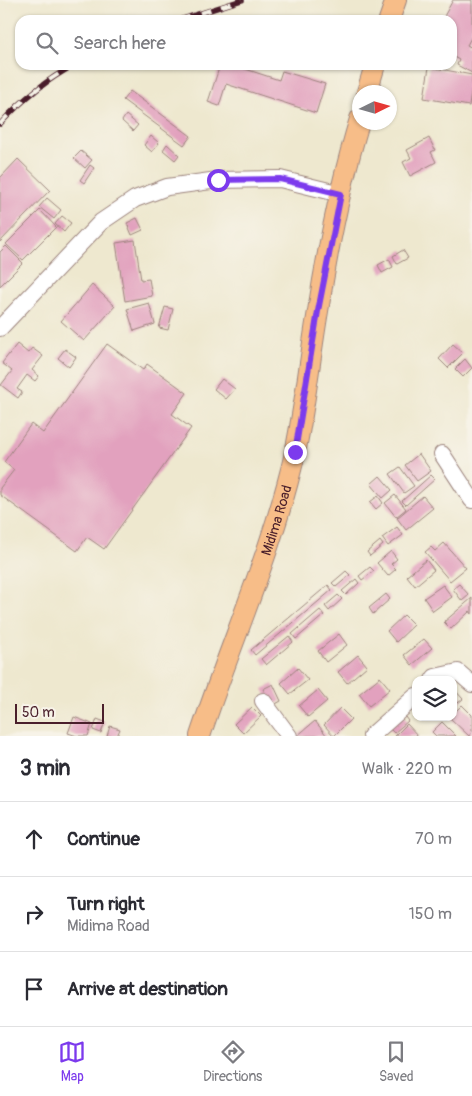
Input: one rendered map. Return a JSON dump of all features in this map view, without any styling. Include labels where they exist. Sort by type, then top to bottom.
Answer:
[{"type":"main road","points":[[391,15],[396,0]]},
{"type":"main road","points":[[369,85],[374,70]]},
{"type":"main road","name":"Midima Road","points":[[200,736],[281,508],[295,452],[318,311],[341,194],[357,130]]},
{"type":"street","points":[[0,328],[101,222],[135,199],[166,186],[218,180],[280,179],[341,194]]},
{"type":"street","points":[[442,454],[472,500]]},
{"type":"street","points":[[440,676],[458,672],[472,684]]},
{"type":"street","points":[[371,736],[412,700]]},
{"type":"street","points":[[263,701],[288,736]]},
{"type":"building","points":[[453,0],[472,0],[472,36],[467,45],[472,48],[472,73],[457,65],[459,60],[457,59],[457,15],[445,15]]},
{"type":"building","points":[[218,70],[248,70],[279,80],[282,71],[325,84],[316,113],[226,84],[219,106],[208,102]]},
{"type":"building","points":[[429,70],[445,70],[472,75],[469,106],[424,98]]},
{"type":"building","points":[[130,91],[191,136],[184,145],[123,100]]},
{"type":"building","points":[[126,115],[138,125],[133,131],[122,121]]},
{"type":"building","points":[[151,136],[159,143],[152,152],[144,145]]},
{"type":"building","points":[[429,138],[435,150],[431,152],[436,162],[410,176],[403,162],[411,158],[407,150]]},
{"type":"building","points":[[167,144],[179,155],[175,160],[163,150]]},
{"type":"building","points":[[81,151],[92,160],[85,168],[74,158]]},
{"type":"building","points":[[18,159],[50,190],[0,242],[0,178]]},
{"type":"building","points":[[90,165],[94,168],[84,183],[80,180]]},
{"type":"building","points":[[47,198],[61,210],[54,219],[39,207]]},
{"type":"building","points":[[40,210],[56,227],[23,260],[6,244]]},
{"type":"building","points":[[62,216],[71,223],[64,232],[55,224]]},
{"type":"building","points":[[137,218],[143,230],[132,235],[127,223]]},
{"type":"building","points":[[135,240],[141,280],[149,279],[152,296],[125,301],[116,243]]},
{"type":"building","points":[[6,246],[23,263],[0,286],[0,252]]},
{"type":"building","points":[[403,250],[408,258],[397,264],[393,256]]},
{"type":"building","points":[[389,259],[393,267],[382,273],[378,265]]},
{"type":"building","points":[[92,285],[115,306],[84,341],[61,321]]},
{"type":"building","points":[[149,303],[155,324],[134,331],[127,309]]},
{"type":"building","points":[[165,307],[173,309],[168,330],[159,328]]},
{"type":"building","points":[[17,344],[28,353],[32,348],[43,356],[32,370],[39,376],[35,381],[27,375],[17,389],[22,392],[18,398],[1,385],[12,371],[2,363]]},
{"type":"building","points":[[107,344],[143,370],[147,364],[187,393],[172,414],[191,428],[104,549],[87,537],[77,551],[0,495],[0,488],[14,470],[4,462],[31,424],[43,433]]},
{"type":"building","points":[[453,344],[463,353],[448,368],[439,359]]},
{"type":"building","points":[[65,349],[76,357],[69,367],[58,358]]},
{"type":"building","points":[[465,359],[472,368],[463,377],[455,369]]},
{"type":"building","points":[[222,379],[235,389],[226,399],[214,389]]},
{"type":"building","points":[[419,454],[431,471],[417,481],[405,465]]},
{"type":"building","points":[[400,467],[414,486],[404,493],[390,474]]},
{"type":"building","points":[[431,475],[435,479],[406,505],[402,501]]},
{"type":"building","points":[[380,476],[392,490],[383,498],[371,484]]},
{"type":"building","points":[[395,495],[406,509],[396,517],[385,503]]},
{"type":"building","points":[[378,496],[383,503],[376,509],[370,502]]},
{"type":"building","points":[[423,496],[433,508],[406,530],[397,518]]},
{"type":"building","points":[[397,527],[403,535],[388,546],[382,538]]},
{"type":"building","points":[[380,541],[383,545],[370,556],[367,552]]},
{"type":"building","points":[[444,543],[466,568],[450,581],[425,552],[431,547],[435,551]]},
{"type":"building","points":[[391,551],[397,559],[391,564],[396,569],[388,576],[377,563]]},
{"type":"building","points":[[426,560],[434,570],[415,586],[407,576]]},
{"type":"building","points":[[370,567],[374,571],[362,580],[359,576]]},
{"type":"building","points":[[346,571],[350,575],[336,587],[332,583]]},
{"type":"building","points":[[356,579],[359,583],[346,595],[342,591]]},
{"type":"building","points":[[459,584],[469,595],[462,601],[453,589]]},
{"type":"building","points":[[328,585],[332,590],[255,655],[251,650]]},
{"type":"building","points":[[443,585],[452,597],[433,611],[424,598]]},
{"type":"building","points":[[386,594],[390,599],[373,614],[369,608]]},
{"type":"building","points":[[338,595],[342,599],[329,611],[325,606]]},
{"type":"building","points":[[472,598],[472,614],[470,611],[451,629],[444,622]]},
{"type":"building","points":[[320,610],[324,615],[296,639],[292,634]]},
{"type":"building","points":[[404,615],[414,625],[396,642],[387,631]]},
{"type":"building","points":[[339,634],[347,645],[326,662],[318,651]]},
{"type":"building","points":[[289,636],[293,642],[266,665],[261,659]]},
{"type":"building","points":[[424,639],[432,648],[412,665],[404,655]]},
{"type":"building","points":[[358,655],[367,666],[347,683],[338,672]]},
{"type":"building","points":[[298,668],[308,680],[290,694],[281,683]]},
{"type":"building","points":[[380,677],[390,689],[369,706],[359,694]]},
{"type":"building","points":[[273,684],[281,701],[272,706],[263,689]]},
{"type":"building","points":[[318,690],[327,701],[308,717],[299,706]]},
{"type":"building","points":[[457,692],[463,699],[457,702]]},
{"type":"building","points":[[462,705],[472,715],[472,732],[469,736],[453,721],[457,721],[457,710]]},
{"type":"building","points":[[252,707],[261,716],[243,733],[234,724]]},
{"type":"building","points":[[340,708],[351,719],[334,736],[324,725]]},
{"type":"building","points":[[402,713],[408,721],[394,733],[387,726]]},
{"type":"building","points":[[74,717],[92,724],[88,736],[77,736],[68,733]]},
{"type":"building","points":[[97,719],[105,722],[101,733],[93,730]]},
{"type":"building","points":[[315,721],[327,736],[297,736]]},
{"type":"building","points":[[442,722],[456,736],[436,736],[432,732]]},
{"type":"building","points":[[407,724],[418,736],[395,736]]},
{"type":"building","points":[[110,726],[120,729],[117,736],[107,736]]},
{"type":"railway","points":[[195,15],[242,0]]},
{"type":"railway","points":[[0,124],[35,91],[66,70]]},
{"type":"route","points":[[218,180],[280,179],[341,194],[318,311],[295,452]]}]
